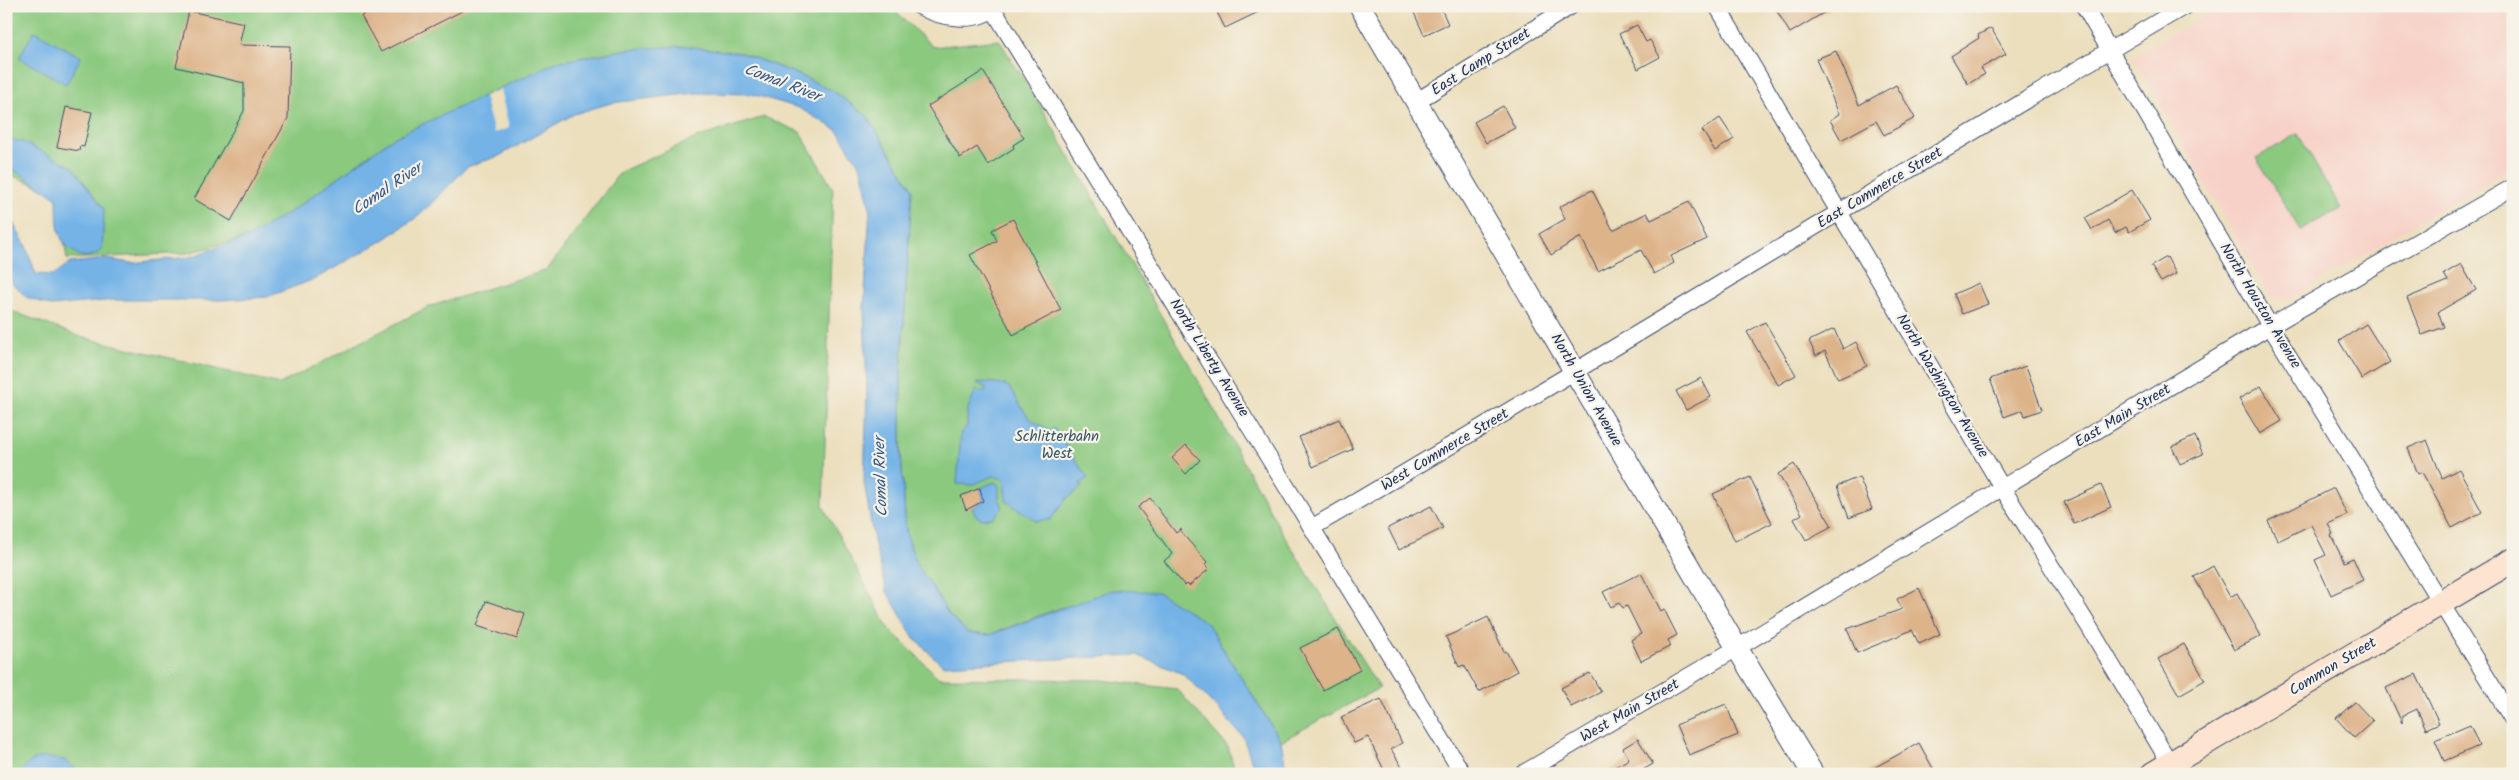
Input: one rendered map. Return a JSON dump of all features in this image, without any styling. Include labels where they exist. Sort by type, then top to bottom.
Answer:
[{"type":"main road","name":"Common Street","points":[[2166,770],[2513,560]]},
{"type":"street","name":"North Liberty Avenue","points":[[919,6],[941,16],[951,17],[971,16],[995,8],[1463,774]]},
{"type":"street","name":"North Union Avenue","points":[[1360,6],[1813,774]]},
{"type":"street","name":"East Camp Street","points":[[1417,101],[1571,6]]},
{"type":"street","name":"North Washington Avenue","points":[[1716,6],[2003,489],[2088,625],[2166,770]]},
{"type":"street","name":"North Houston Avenue","points":[[2084,6],[2270,326],[2513,720]]},
{"type":"street","name":"East Commerce Street","points":[[1576,372],[1839,212],[2185,6]]},
{"type":"street","name":"East Main Street","points":[[1737,648],[2270,326],[2513,187]]},
{"type":"street","name":"West Commerce Street","points":[[1313,527],[1576,372]]},
{"type":"street","name":"West Main Street","points":[[1522,774],[1737,648]]},
{"type":"shaded area","points":[[2223,6],[2513,6],[2513,166],[2287,300],[2268,294],[2146,78],[2132,57]]},
{"type":"green space","name":"Schlitterbahn West","points":[[6,6],[890,6],[933,47],[999,40],[1041,107],[1189,364],[1283,534],[1379,688],[1281,741],[1207,623],[1062,607],[989,635],[968,633],[949,615],[916,564],[906,531],[901,455],[901,374],[912,188],[867,116],[833,91],[795,73],[741,53],[500,89],[393,138],[293,210],[249,237],[188,253],[67,259],[57,198],[53,192],[6,173]]},
{"type":"green space","points":[[764,117],[800,132],[833,189],[823,506],[887,626],[939,678],[1102,680],[1177,689],[1228,747],[1236,774],[6,774],[6,309],[81,337],[280,384],[428,307],[547,270],[620,172],[696,138]]},
{"type":"green space","points":[[2298,134],[2341,209],[2300,230],[2256,158]]},
{"type":"water","points":[[34,31],[81,57],[66,84],[19,58]]},
{"type":"water","name":"Comal River","points":[[685,46],[741,53],[795,73],[833,91],[867,116],[912,188],[901,374],[901,455],[906,531],[916,564],[949,615],[968,633],[989,635],[1112,590],[1158,592],[1207,623],[1281,741],[1287,774],[1256,774],[1243,737],[1183,674],[1137,655],[942,665],[914,638],[887,592],[874,541],[864,482],[867,393],[864,308],[870,208],[861,168],[837,130],[799,108],[752,94],[695,93],[611,103],[574,114],[499,156],[467,167],[420,215],[382,241],[315,279],[267,297],[222,300],[114,300],[51,306],[26,297],[6,277],[6,216],[10,218],[25,244],[36,274],[53,275],[70,263],[106,259],[131,263],[190,257],[249,237],[293,210],[393,138],[556,62],[630,49]]},
{"type":"water","points":[[6,139],[23,142],[73,167],[104,209],[102,250],[87,257],[77,254],[64,243],[59,230],[57,198],[19,173],[6,168]]},
{"type":"water","points":[[976,382],[1006,385],[1010,388],[1029,418],[1049,431],[1054,428],[1088,478],[1080,483],[1082,487],[1067,498],[1050,520],[1036,521],[1006,501],[1004,479],[993,476],[972,485],[957,484],[961,432],[967,426],[967,411],[976,390],[985,392],[986,388]]},
{"type":"water","points":[[994,482],[999,485],[999,499],[1003,507],[993,518],[981,519],[975,515],[972,508],[983,501],[980,488]]},
{"type":"water","points":[[43,757],[64,760],[82,774],[18,774],[31,761]]},
{"type":"pier","points":[[500,89],[509,128],[494,133],[484,96]]},
{"type":"building","points":[[379,6],[472,6],[381,52],[361,16]]},
{"type":"building","points":[[1214,6],[1271,6],[1225,28]]},
{"type":"building","points":[[1411,6],[1440,6],[1448,24],[1424,35]]},
{"type":"building","points":[[1774,6],[1835,6],[1790,33]]},
{"type":"building","points":[[189,11],[244,23],[239,45],[290,46],[288,118],[231,221],[194,199],[244,111],[244,83],[176,67]]},
{"type":"building","points":[[1637,25],[1646,42],[1650,40],[1660,57],[1638,69],[1619,34]]},
{"type":"building","points":[[1991,28],[2006,54],[1981,68],[1985,74],[1968,84],[1951,56],[1979,38],[1978,35]]},
{"type":"building","points":[[1836,51],[1859,105],[1896,85],[1915,118],[1884,135],[1876,121],[1841,140],[1830,120],[1839,114],[1816,59]]},
{"type":"building","points":[[983,71],[1024,138],[1013,145],[1014,148],[988,165],[977,147],[960,158],[928,106]]},
{"type":"building","points":[[1503,106],[1515,128],[1486,143],[1474,122]]},
{"type":"building","points":[[66,107],[92,112],[84,147],[80,146],[79,151],[57,147]]},
{"type":"building","points":[[1720,118],[1734,139],[1715,151],[1702,130]]},
{"type":"building","points":[[1592,190],[1613,230],[1647,213],[1651,220],[1689,202],[1707,239],[1671,256],[1674,263],[1654,274],[1641,250],[1598,271],[1581,237],[1551,255],[1539,234],[1565,219],[1559,207]]},
{"type":"building","points":[[2132,190],[2150,220],[2129,232],[2126,227],[2115,233],[2108,220],[2092,230],[2085,218]]},
{"type":"building","points":[[1013,219],[1061,310],[1013,335],[970,255],[997,241],[992,230]]},
{"type":"building","points":[[2167,257],[2176,274],[2161,282],[2151,266]]},
{"type":"building","points":[[2461,264],[2476,290],[2438,312],[2444,327],[2422,335],[2407,298],[2448,281],[2444,274]]},
{"type":"building","points":[[1979,283],[1988,304],[1962,314],[1954,294]]},
{"type":"building","points":[[1765,322],[1796,375],[1778,385],[1747,332]]},
{"type":"building","points":[[2366,324],[2390,362],[2362,379],[2339,341]]},
{"type":"building","points":[[1834,329],[1843,349],[1856,342],[1867,366],[1838,379],[1825,351],[1816,356],[1809,341]]},
{"type":"building","points":[[2026,366],[2042,410],[2025,416],[2023,410],[2004,417],[1990,379]]},
{"type":"building","points":[[1701,378],[1711,397],[1686,410],[1676,391]]},
{"type":"building","points":[[2261,386],[2282,421],[2260,434],[2239,399]]},
{"type":"building","points":[[1339,419],[1353,449],[1313,467],[1299,437]]},
{"type":"building","points":[[2195,436],[2203,454],[2180,464],[2172,447]]},
{"type":"building","points":[[2427,440],[2442,478],[2459,469],[2482,512],[2452,528],[2422,472],[2418,474],[2408,448]]},
{"type":"building","points":[[1186,445],[1200,460],[1186,474],[1172,458]]},
{"type":"building","points":[[1794,464],[1832,526],[1806,540],[1794,519],[1802,514],[1778,474]]},
{"type":"building","points":[[1750,477],[1772,523],[1735,541],[1713,494]]},
{"type":"building","points":[[1859,477],[1872,509],[1849,518],[1837,486]]},
{"type":"building","points":[[2101,485],[2111,507],[2074,524],[2064,502]]},
{"type":"building","points":[[980,488],[983,501],[966,510],[961,496]]},
{"type":"building","points":[[2334,488],[2347,515],[2328,524],[2333,534],[2331,535],[2344,562],[2353,558],[2363,580],[2331,595],[2315,560],[2326,555],[2311,525],[2278,541],[2268,521]]},
{"type":"building","points":[[1150,498],[1176,533],[1181,529],[1181,532],[1207,562],[1205,564],[1209,569],[1189,586],[1187,584],[1185,586],[1164,561],[1172,554],[1138,507]]},
{"type":"building","points":[[1431,506],[1443,528],[1399,550],[1388,528]]},
{"type":"building","points":[[2213,566],[2230,597],[2237,593],[2261,636],[2234,650],[2194,577]]},
{"type":"building","points":[[1641,573],[1661,611],[1664,609],[1677,635],[1668,640],[1671,646],[1641,661],[1631,640],[1641,634],[1627,606],[1623,608],[1619,603],[1611,607],[1603,592]]},
{"type":"building","points":[[1919,588],[1940,634],[1919,644],[1912,630],[1857,653],[1847,629],[1902,609],[1897,599]]},
{"type":"building","points":[[486,601],[525,614],[517,639],[477,626]]},
{"type":"building","points":[[1488,617],[1504,652],[1506,651],[1517,671],[1479,692],[1464,665],[1459,667],[1446,637]]},
{"type":"building","points":[[1338,629],[1360,670],[1323,690],[1300,648]]},
{"type":"building","points":[[2184,644],[2205,680],[2179,695],[2158,659]]},
{"type":"building","points":[[1590,673],[1601,692],[1571,707],[1561,688]]},
{"type":"building","points":[[2416,674],[2439,723],[2426,729],[2417,709],[2402,716],[2402,723],[2386,688]]},
{"type":"building","points":[[1381,699],[1402,743],[1391,749],[1406,774],[1386,774],[1368,737],[1354,743],[1341,717]]},
{"type":"building","points":[[2355,702],[2373,721],[2354,738],[2336,718]]},
{"type":"building","points":[[1726,704],[1738,735],[1689,755],[1676,725]]},
{"type":"building","points":[[2470,725],[2479,746],[2444,761],[2435,740]]},
{"type":"building","points":[[1638,739],[1653,764],[1636,774],[1603,774],[1629,759],[1623,748]]},
{"type":"building","points":[[1919,743],[1936,774],[1863,774]]}]
